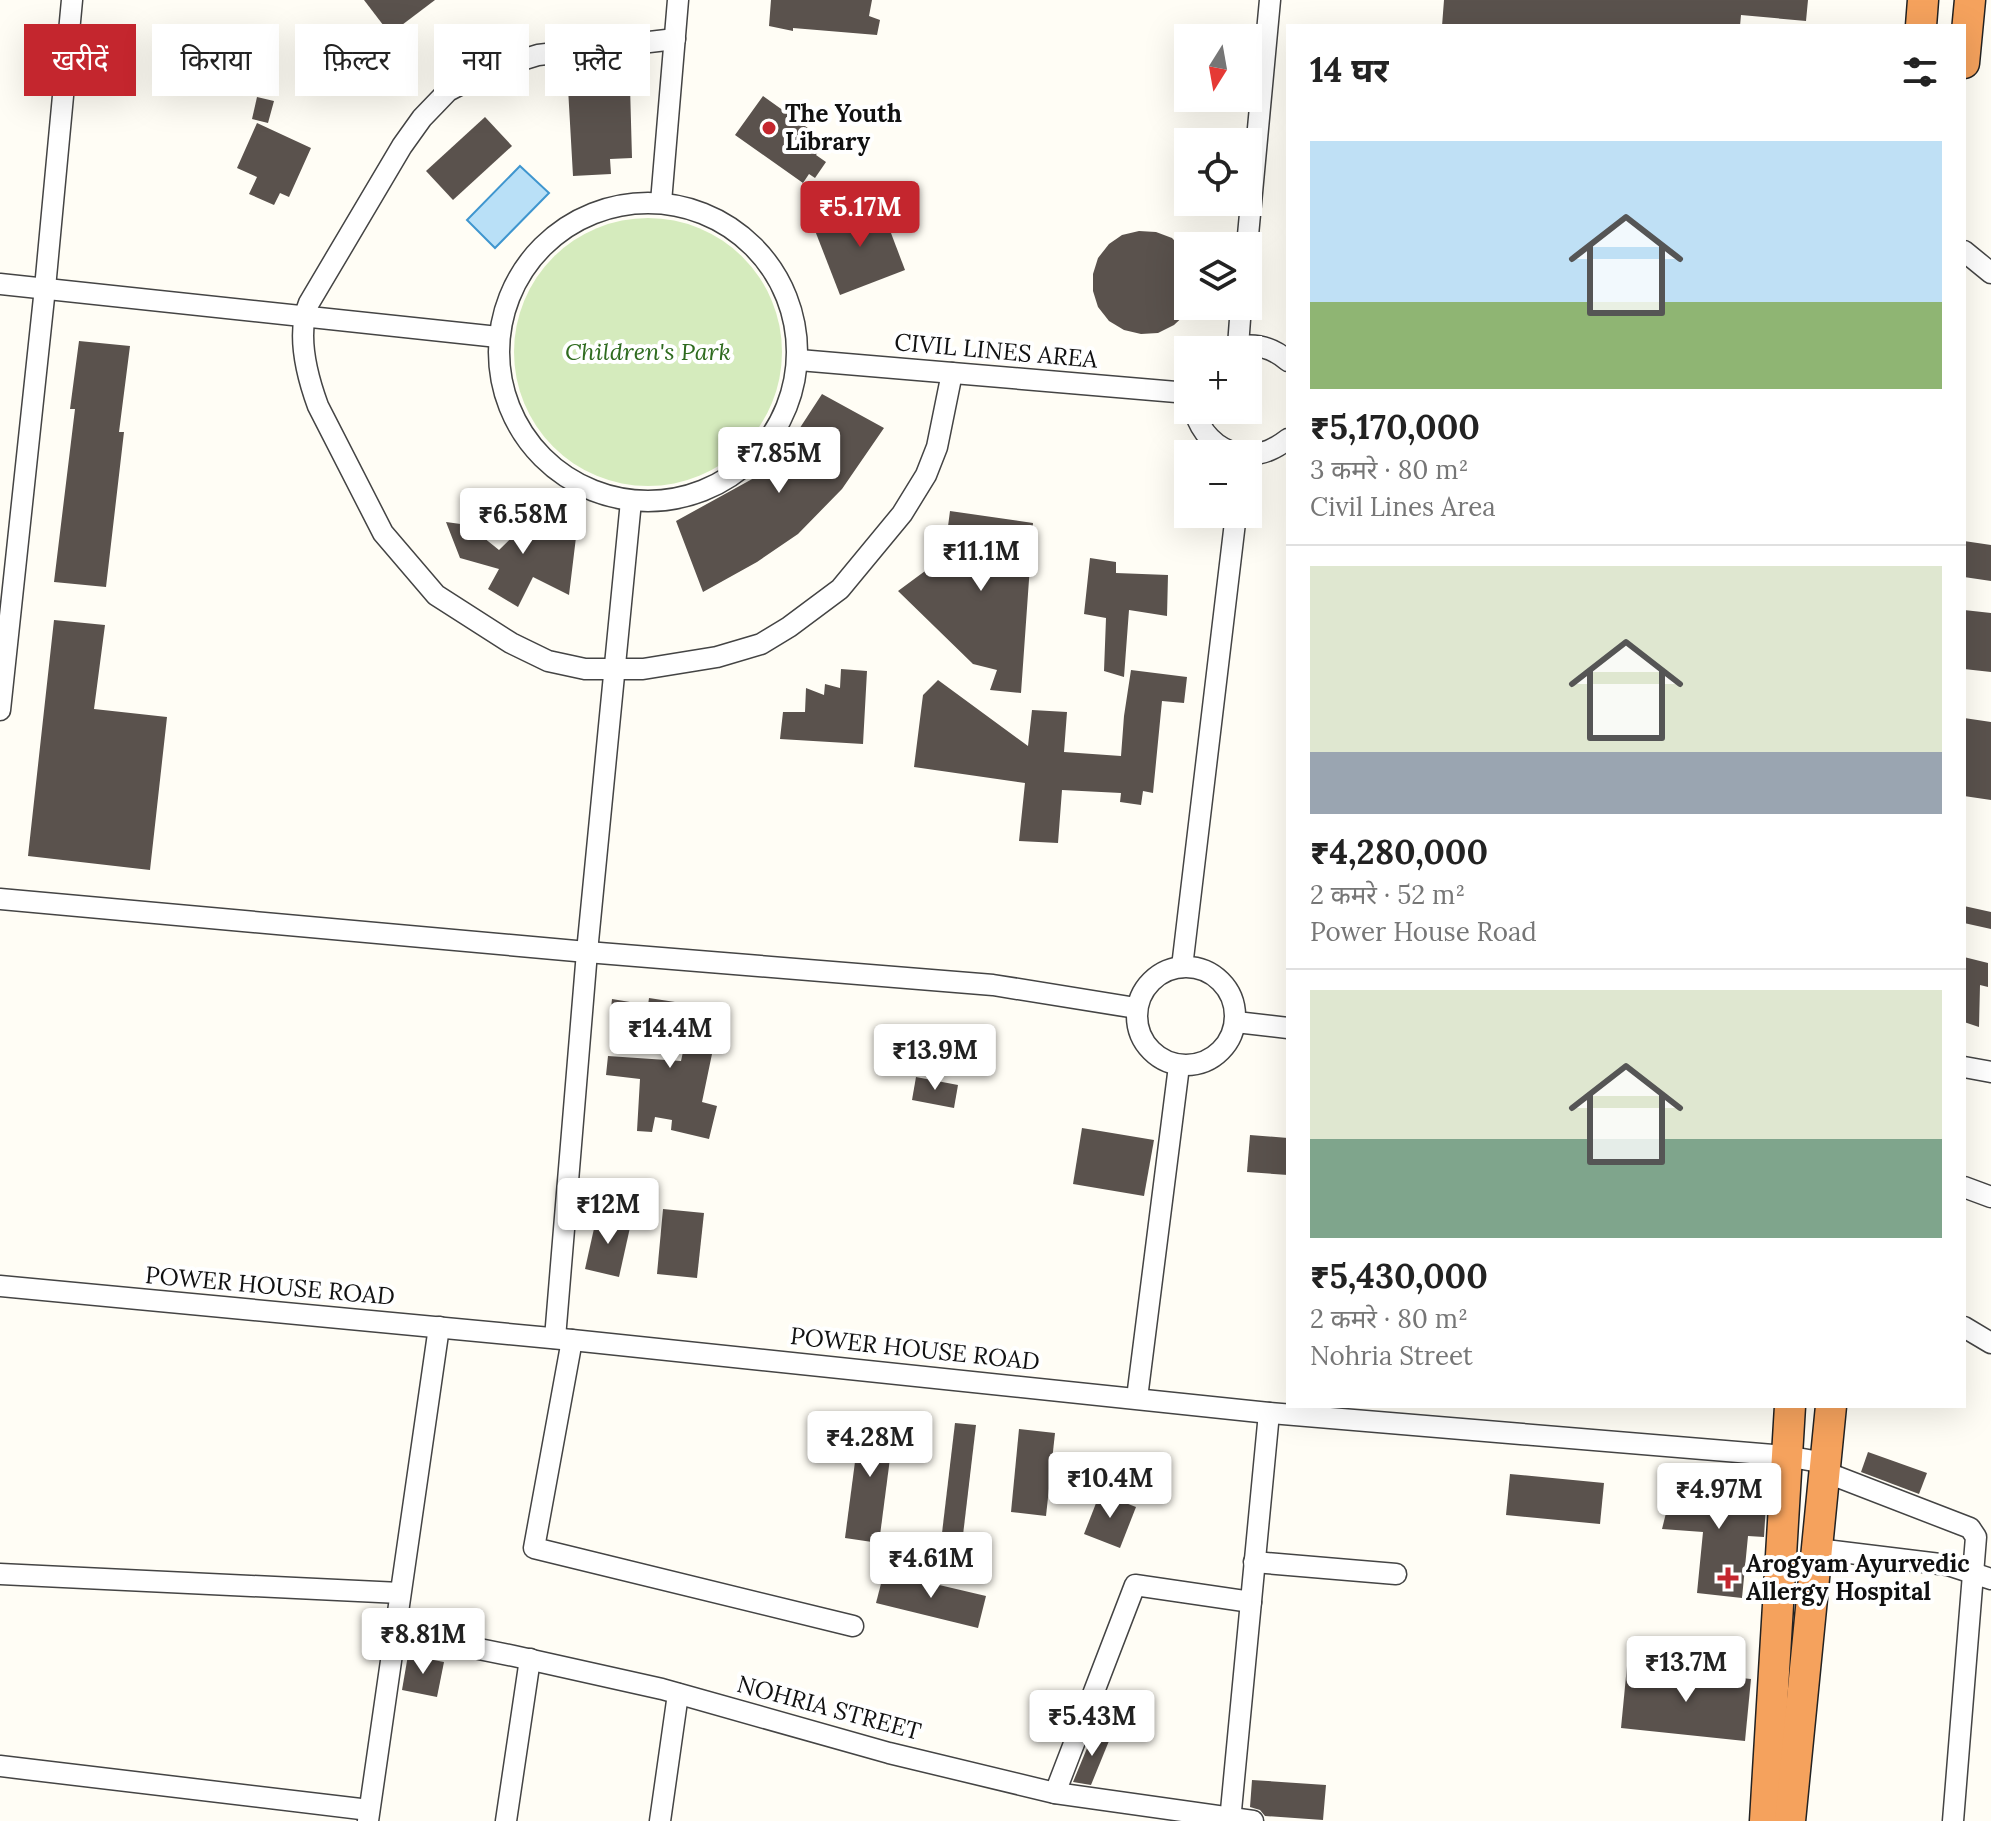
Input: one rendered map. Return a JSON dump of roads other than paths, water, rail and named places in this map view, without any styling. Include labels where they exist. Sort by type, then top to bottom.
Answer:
[{"type":"highway","points":[[1921,24],[1923,0]]},
{"type":"highway","points":[[1966,42],[1970,0]]},
{"type":"highway","points":[[1765,1821],[1790,1408]]},
{"type":"highway","points":[[1790,1821],[1831,1408]]},
{"type":"street","points":[[0,710],[72,0]]},
{"type":"street","points":[[661,202],[678,0]]},
{"type":"street","points":[[1248,232],[1270,0]]},
{"type":"street","points":[[675,39],[538,55],[486,71],[448,91],[422,118],[395,157],[309,303],[305,316],[306,356],[318,406],[376,520],[420,578],[436,595],[459,610],[511,643],[548,661],[585,669],[643,669],[743,651],[789,627],[840,589],[902,514],[932,464],[952,373]]},
{"type":"street","points":[[661,202],[706,213],[746,237],[776,272],[794,315],[799,360],[789,408],[763,450],[754,458],[726,481],[680,499],[631,501],[586,489],[547,463],[518,427],[501,384],[498,337],[510,292],[535,253],[571,223],[614,206],[661,202]]},
{"type":"street","points":[[1966,253],[1991,273]]},
{"type":"street","points":[[0,284],[498,337]]},
{"type":"street","points":[[1262,347],[1286,360]]},
{"type":"street","name":"CIVIL LINES AREA","points":[[799,360],[1174,392]]},
{"type":"street","points":[[1199,424],[1211,440]]},
{"type":"street","points":[[1262,455],[1286,441]]},
{"type":"street","points":[[631,501],[587,952],[564,1339],[534,1548],[853,1626]]},
{"type":"street","points":[[1182,967],[1234,528]]},
{"type":"street","points":[[0,899],[993,985],[1136,1008]]},
{"type":"street","points":[[1194,967],[1217,977],[1234,1000],[1236,1022],[1224,1049],[1204,1063],[1179,1066],[1153,1054],[1138,1031],[1136,1008],[1147,985],[1165,971],[1194,967]]},
{"type":"street","points":[[1236,1022],[1286,1028]]},
{"type":"street","points":[[1137,1398],[1179,1066]]},
{"type":"street","points":[[1966,1067],[1991,1072]]},
{"type":"street","points":[[1966,1188],[1991,1197]]},
{"type":"street","name":"POWER HOUSE ROAD","points":[[0,1286],[564,1339],[1269,1413],[1786,1456],[1825,1467],[1970,1528],[1976,1537],[1981,1577]]},
{"type":"street","points":[[0,1766],[368,1815],[439,1327]]},
{"type":"street","points":[[1966,1328],[1991,1343]]},
{"type":"street","points":[[1230,1820],[1269,1413]]},
{"type":"street","points":[[1817,1549],[1948,1565],[1981,1577],[1953,1821]]},
{"type":"street","points":[[1254,1562],[1396,1574]]},
{"type":"street","points":[[0,1574],[400,1593]]},
{"type":"street","points":[[1055,1793],[1135,1585],[1251,1602]]},
{"type":"street","name":"NOHRIA STREET","points":[[395,1632],[530,1659],[678,1694],[1114,1811],[1253,1821]]},
{"type":"street","points":[[506,1821],[530,1659]]},
{"type":"street","points":[[660,1821],[678,1694]]},
{"type":"water","points":[[520,166],[549,193],[495,248],[467,220]]},
{"type":"place","name":"The Youth Library","points":[[769,128]]},
{"type":"place","name":"Arogyam Ayurvedic Allergy Hospital","points":[[1728,1578]]},
{"type":"park label","name":"Children's Park","points":[[648,352]]}]
